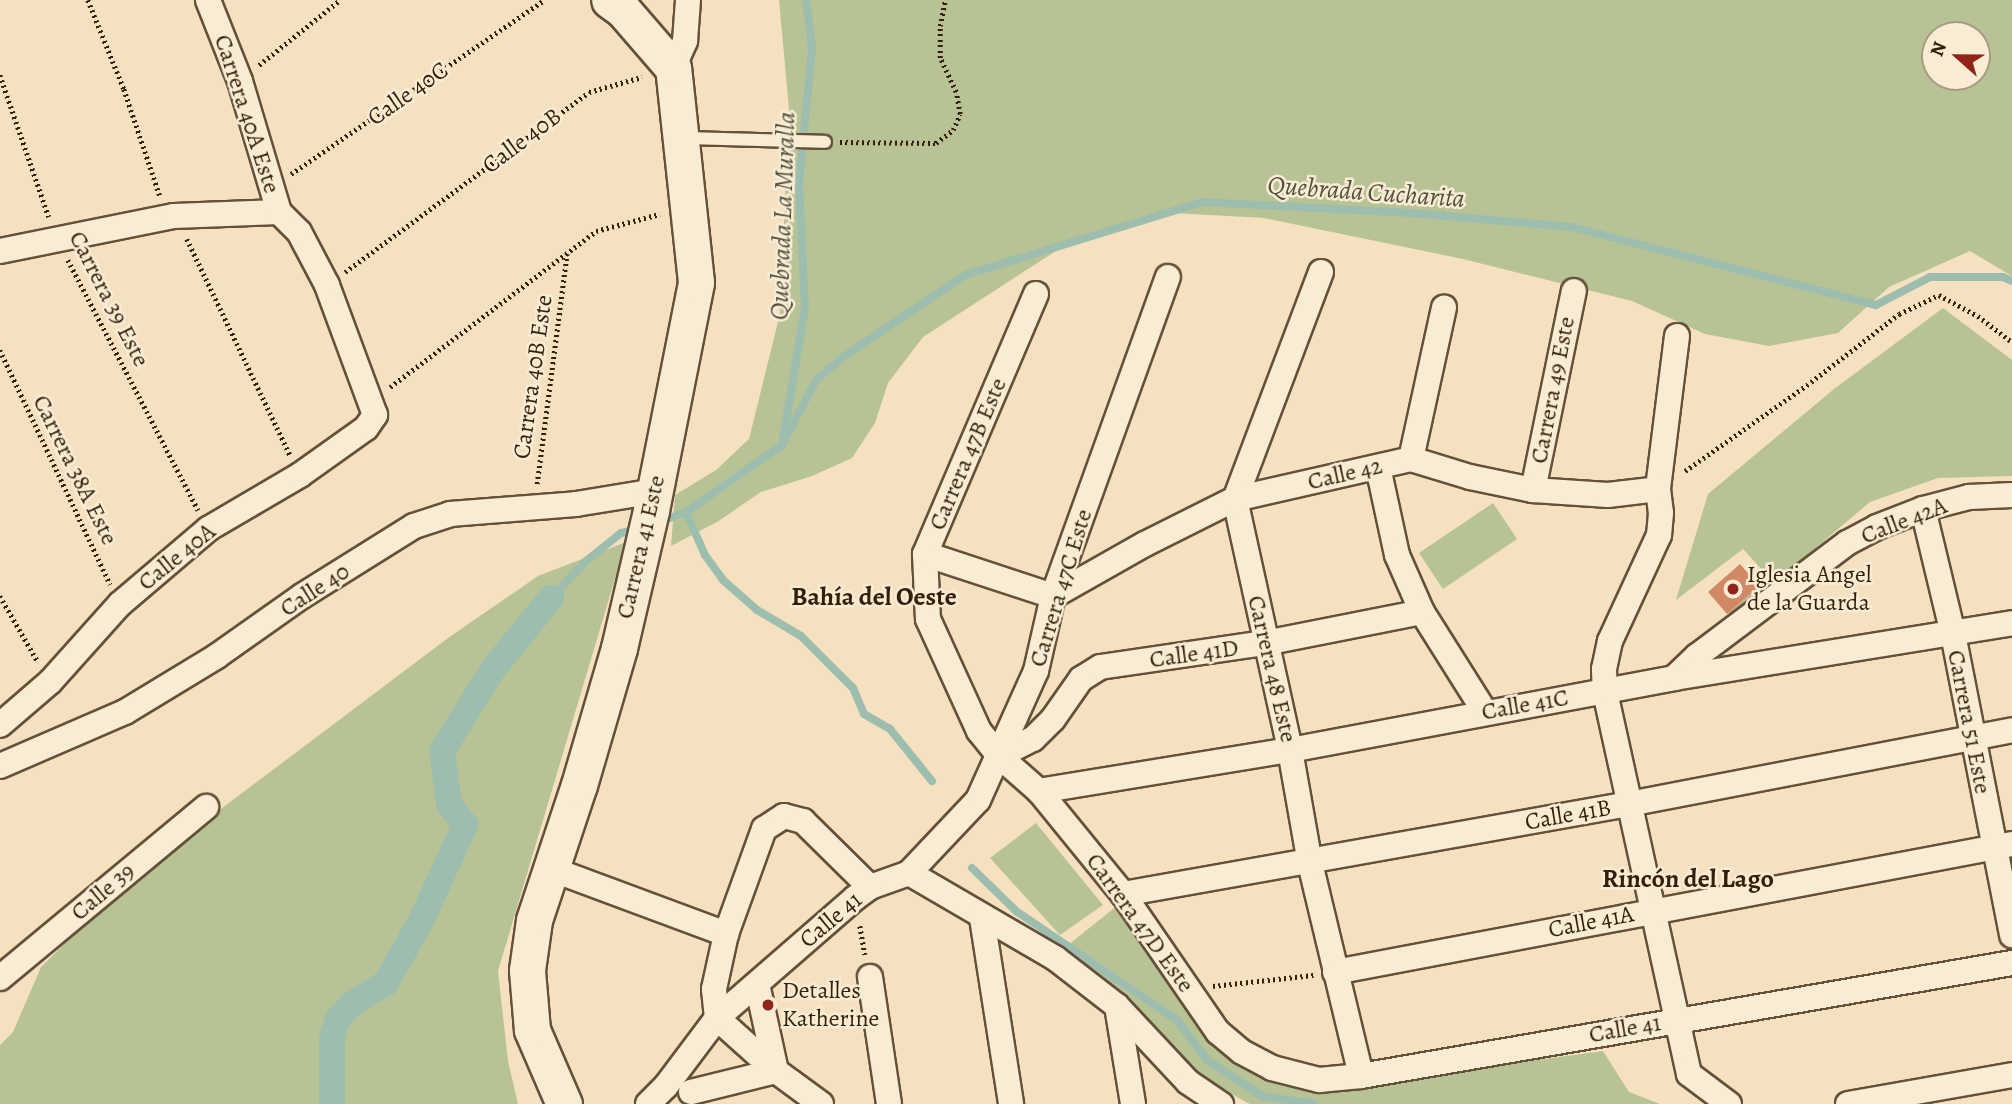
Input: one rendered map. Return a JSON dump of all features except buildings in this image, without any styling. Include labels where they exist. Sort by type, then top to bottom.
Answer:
[{"type":"street","name":"Carrera 40A Este","points":[[208,0],[240,81],[279,212],[299,232],[327,285],[374,408]]},
{"type":"street","points":[[609,0],[623,10],[674,68],[685,41],[688,0]]},
{"type":"street","name":"Carrera 41 Este","points":[[564,1104],[533,1035],[527,970],[534,920],[619,648],[653,500],[696,282],[674,68]]},
{"type":"street","points":[[0,251],[56,237],[174,216],[279,212]]},
{"type":"street","points":[[1235,499],[1321,272]]},
{"type":"street","name":"Carrera 47C Este","points":[[909,873],[978,800],[1036,671],[1053,596],[1168,277]]},
{"type":"street","name":"Carrera 49 Este","points":[[1533,490],[1574,291]]},
{"type":"street","name":"Carrera 47B Este","points":[[928,619],[925,554],[1036,294]]},
{"type":"street","points":[[1411,459],[1444,308]]},
{"type":"street","points":[[1676,336],[1658,489],[1661,513],[1659,534],[1610,641],[1604,669],[1605,692],[1689,1074],[1728,1104]]},
{"type":"street","name":"Calle 40A","points":[[0,725],[50,682],[120,604],[208,529],[300,475],[366,428],[374,408]]},
{"type":"street","name":"Calle 42","points":[[1053,596],[1145,544],[1235,499],[1411,459],[1470,477],[1533,490],[1608,495],[1658,489]]},
{"type":"street","points":[[1378,467],[1397,555],[1422,612],[1485,712]]},
{"type":"street","name":"Calle 42A","points":[[1674,678],[1697,656],[1847,543],[1877,527],[1923,509],[1969,497],[2012,495]]},
{"type":"street","name":"Carrera 48 Este","points":[[1235,499],[1290,750],[1310,863],[1361,1076]]},
{"type":"street","name":"Calle 40","points":[[0,766],[125,712],[217,656],[302,596],[414,526],[450,514],[534,506],[653,500]]},
{"type":"street","name":"Carrera 51 Este","points":[[1923,509],[1953,634],[1971,738],[2003,846],[2012,935]]},
{"type":"street","points":[[925,554],[1053,596]]},
{"type":"street","name":"Calle 41D","points":[[999,756],[1033,739],[1053,719],[1081,679],[1100,667],[1265,643],[1422,612]]},
{"type":"street","name":"Carrera 47D Este","points":[[928,619],[979,731],[999,756],[1039,791],[1123,894],[1218,1032],[1242,1052]]},
{"type":"street","name":"Calle 41C","points":[[1039,791],[1290,750],[1674,678],[2012,623]]},
{"type":"street","name":"Calle 41B","points":[[1123,894],[1310,863],[2012,730]]},
{"type":"street","name":"Calle 39","points":[[0,978],[206,807]]},
{"type":"street","points":[[821,1104],[776,1071],[717,1017],[714,989],[726,934],[764,829],[784,816],[803,821],[862,893]]},
{"type":"street","name":"Calle 41A","points":[[1335,972],[2003,846]]},
{"type":"street","points":[[551,869],[726,934]]},
{"type":"street","points":[[909,873],[982,918],[1055,958],[1116,1006],[1188,1082],[1222,1104]]},
{"type":"street","name":"Calle 41","points":[[648,1104],[666,1086],[717,1017],[862,893],[909,873]]},
{"type":"street","points":[[982,918],[1011,1104]]},
{"type":"street","name":"Calle 41","points":[[1242,1052],[1272,1068],[1319,1080],[1361,1076],[2012,963]]},
{"type":"street","points":[[870,977],[888,1104]]},
{"type":"street","points":[[757,984],[776,1071]]},
{"type":"street","points":[[1116,1006],[1133,1104]]},
{"type":"street","points":[[691,1092],[776,1071]]},
{"type":"street","points":[[1848,1104],[2012,1075]]},
{"type":"lane","points":[[680,138],[825,142]]},
{"type":"path","points":[[240,81],[340,0]]},
{"type":"path","name":"Calle 40C","points":[[271,188],[544,0]]},
{"type":"path","points":[[825,142],[936,143],[953,130],[960,114],[956,92],[940,58],[940,26],[944,0]]},
{"type":"path","name":"Calle 40B","points":[[327,285],[589,92],[674,68]]},
{"type":"path","name":"Carrera 39 Este","points":[[0,75],[56,237],[208,529]]},
{"type":"path","points":[[374,408],[597,231],[687,206]]},
{"type":"path","name":"Carrera 40B Este","points":[[534,506],[567,253]]},
{"type":"path","points":[[1658,489],[1811,382],[1899,314],[1939,295],[1978,316],[2012,342]]},
{"type":"path","name":"Carrera 38A Este","points":[[0,350],[120,604]]},
{"type":"path","points":[[0,596],[50,682]]},
{"type":"path","points":[[862,893],[870,977]]},
{"type":"path","points":[[1188,989],[1335,972]]},
{"type":"green space","points":[[779,0],[2012,0],[2012,276],[1970,251],[1889,287],[1838,333],[1769,346],[1705,334],[1632,301],[1463,259],[1264,218],[1174,213],[1062,247],[923,337],[888,383],[875,423],[852,458],[812,476],[761,492],[717,522],[671,546],[675,495],[716,470],[749,439],[780,314],[789,109]]},
{"type":"green space","points":[[1943,308],[2012,360],[2012,476],[1938,478],[1870,502],[1774,583],[1743,549],[1676,600],[1708,494],[1834,389]]},
{"type":"green space","points":[[1493,503],[1517,539],[1443,589],[1419,553]]},
{"type":"green space","points":[[626,542],[498,971],[508,1061],[518,1104],[0,1104],[0,1045],[13,1032],[41,967],[136,873],[448,638],[538,576]]},
{"type":"green space","points":[[1036,823],[1103,905],[1060,935],[990,858]]},
{"type":"green space","points":[[1118,905],[1200,1024],[1314,1090],[1603,1051],[1629,1092],[1660,1104],[1250,1104],[1199,1076],[1063,949]]},
{"type":"waterway","name":"Quebrada La Muralla","points":[[657,523],[686,512],[782,445],[805,307],[799,185],[812,48],[806,0]]},
{"type":"waterway","name":"Quebrada Cucharita","points":[[782,445],[816,380],[843,357],[965,275],[1202,202],[1410,213],[1572,227],[1876,305],[1930,277],[2003,277],[2012,281]]},
{"type":"waterway","points":[[686,512],[705,555],[723,580],[757,610],[801,636],[853,688],[864,714],[890,729],[932,781]]},
{"type":"waterway","name":"Quebrada La Muralla","points":[[551,598],[586,561],[621,533],[638,529]]},
{"type":"waterway","points":[[332,1104],[332,1038],[337,1020],[352,1004],[386,983],[421,921],[465,825],[449,804],[442,751],[493,669],[551,598]]},
{"type":"waterway","points":[[972,868],[1016,911],[1177,1020],[1207,1060],[1262,1096],[1314,1104]]},
{"type":"place","name":"Iglesia Angel de la Guarda","points":[[1733,589]]},
{"type":"place","name":"Detalles Katherine","points":[[768,1005]]},
{"type":"district","name":"Bahía del Oeste","points":[[874,597]]},
{"type":"district","name":"Rincón del Lago","points":[[1688,879]]}]
